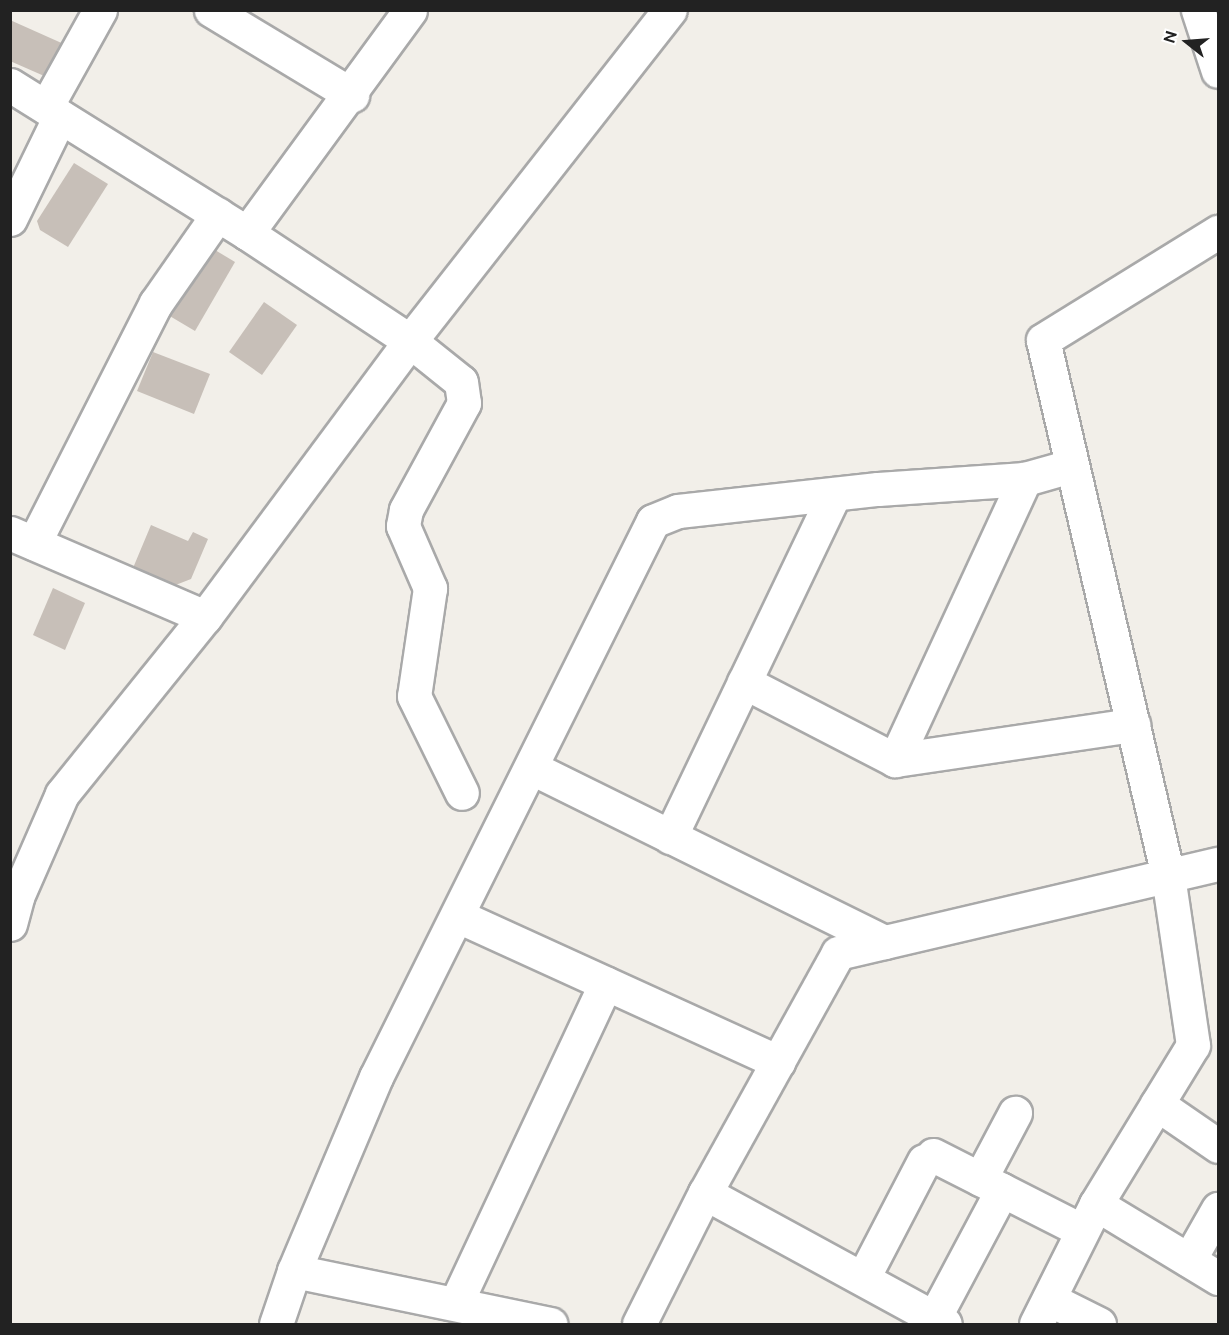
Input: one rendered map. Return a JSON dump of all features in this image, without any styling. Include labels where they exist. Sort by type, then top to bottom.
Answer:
[{"type":"street","points":[[10,219],[53,111],[100,10]]},
{"type":"street","points":[[211,10],[352,95]]},
{"type":"street","points":[[247,233],[352,95],[410,10]]},
{"type":"street","points":[[13,907],[62,794],[205,617],[410,341],[670,10]]},
{"type":"street","points":[[1198,10],[1218,71]]},
{"type":"street","points":[[10,85],[247,233],[410,341],[461,382],[465,392],[464,403],[405,510],[403,526],[430,588],[414,696],[462,793]]},
{"type":"street","points":[[205,617],[22,538],[156,303],[218,214]]},
{"type":"street","points":[[1099,1324],[1043,1312],[1088,1217],[1193,1045],[1168,876],[1043,339],[1218,232]]},
{"type":"street","points":[[276,1324],[294,1271],[376,1077],[532,768],[653,521],[678,511],[834,494],[1025,479],[1071,466]]},
{"type":"street","points":[[895,760],[1025,479]]},
{"type":"street","points":[[670,837],[834,494]]},
{"type":"street","points":[[744,682],[895,760],[1132,725]]},
{"type":"street","points":[[532,768],[884,942]]},
{"type":"street","points":[[639,1324],[705,1193],[838,953],[1218,864]]},
{"type":"street","points":[[458,916],[778,1062]]},
{"type":"street","points":[[456,1303],[606,983]]},
{"type":"street","points":[[1157,1104],[1218,1146]]},
{"type":"street","points":[[705,1193],[940,1321],[1015,1113]]},
{"type":"street","points":[[863,1278],[929,1158],[991,1184],[1088,1217],[1189,1260],[1218,1278]]},
{"type":"street","points":[[1189,1260],[1218,1209]]},
{"type":"street","points":[[294,1271],[551,1324]]},
{"type":"building","points":[[10,20],[66,45],[51,79],[10,61]]},
{"type":"building","points":[[74,163],[108,184],[68,247],[40,230],[37,221]]},
{"type":"building","points":[[205,244],[235,262],[195,331],[168,315]]},
{"type":"building","points":[[264,302],[297,325],[262,375],[229,352]]},
{"type":"building","points":[[153,352],[210,374],[194,414],[137,391]]},
{"type":"building","points":[[151,525],[188,541],[193,532],[208,539],[191,579],[173,586],[133,568]]},
{"type":"building","points":[[53,588],[85,603],[65,650],[33,635]]}]
